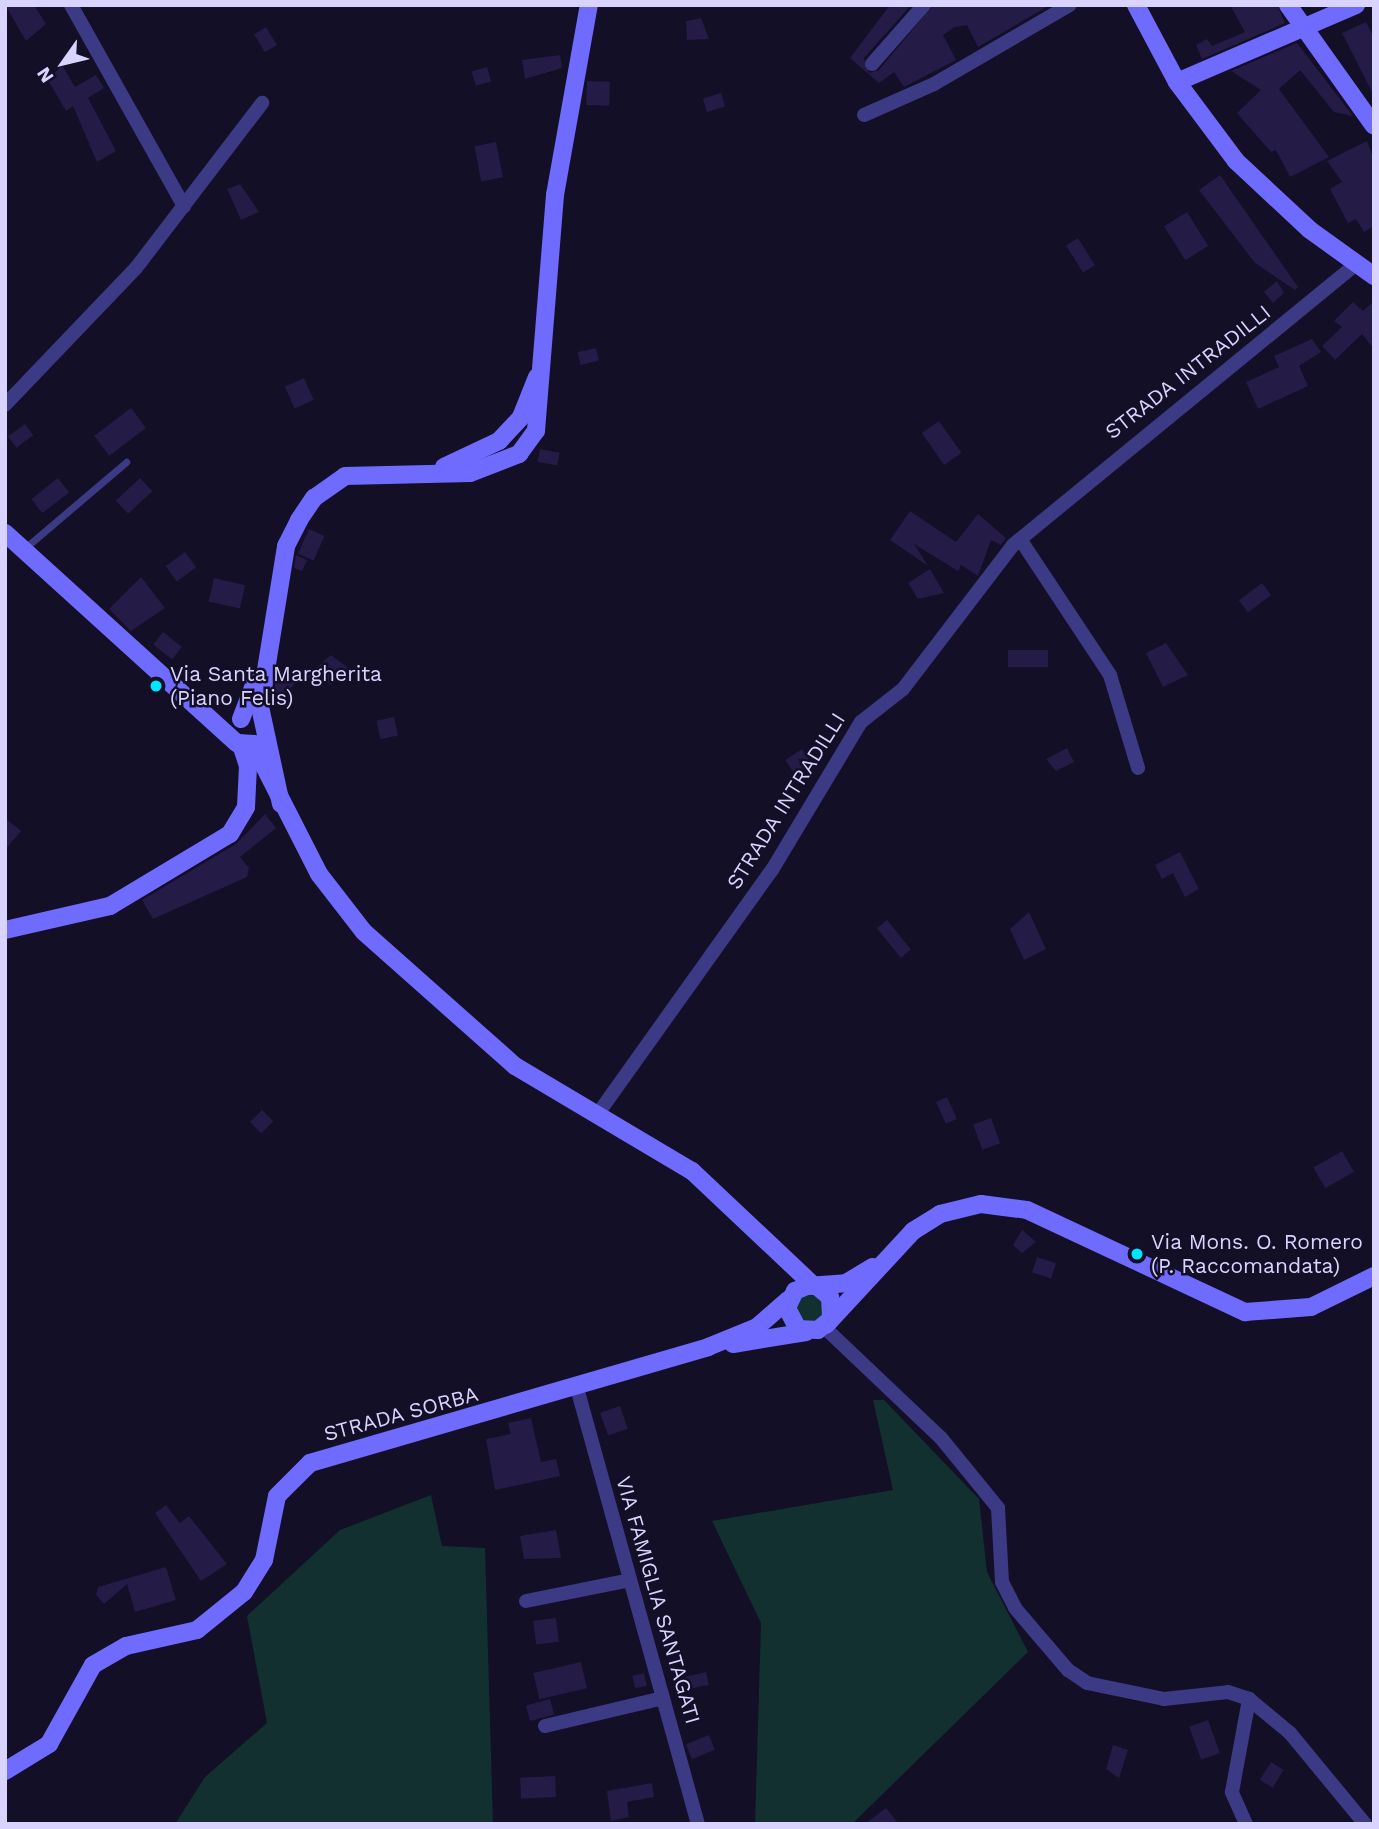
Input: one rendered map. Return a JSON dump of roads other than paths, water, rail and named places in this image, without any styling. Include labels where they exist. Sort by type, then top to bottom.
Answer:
[{"type":"street","points":[[71,5],[184,206]]},
{"type":"street","points":[[281,804],[261,730],[264,660],[286,546],[314,498],[330,483],[360,472],[438,470],[470,473],[519,454],[536,431],[545,350],[555,195],[589,5]]},
{"type":"street","points":[[872,64],[924,5]]},
{"type":"street","points":[[864,115],[934,84],[1070,5]]},
{"type":"street","points":[[1136,5],[1177,82],[1207,127],[1273,199],[1374,276]]},
{"type":"street","points":[[1288,5],[1374,126]]},
{"type":"street","points":[[1177,82],[1356,5]]},
{"type":"street","points":[[6,402],[136,268],[262,103]]},
{"type":"street","name":"STRADA INTRADILLI","points":[[597,1115],[772,870],[861,722],[903,689],[1013,545],[1022,542],[1144,434],[1356,264]]},
{"type":"street","points":[[5,533],[25,548],[263,764],[281,804],[319,874],[364,932],[515,1066],[692,1171],[778,1257],[816,1287],[832,1304],[825,1326]]},
{"type":"street","points":[[1022,542],[1110,675],[1138,768]]},
{"type":"street","points":[[5,930],[110,906],[230,834],[246,807],[248,766],[233,729],[240,720],[264,660]]},
{"type":"street","points":[[204,712],[240,720],[261,730]]},
{"type":"street","points":[[241,745],[254,744],[261,730]]},
{"type":"street","points":[[708,1347],[757,1327],[790,1298],[816,1287],[846,1283],[882,1261],[940,1214],[997,1204],[1027,1210],[1245,1312],[1311,1307],[1374,1276]]},
{"type":"street","points":[[778,1257],[790,1298],[788,1317],[806,1332]]},
{"type":"street","points":[[708,1347],[806,1332],[825,1326],[882,1261]]},
{"type":"street","points":[[825,1326],[941,1438],[998,1508],[1002,1582],[1015,1608],[1068,1670],[1087,1683],[1164,1699],[1228,1692],[1249,1699],[1290,1733],[1366,1824]]},
{"type":"street","name":"STRADA SORBA","points":[[5,1771],[49,1744],[93,1665],[126,1646],[197,1630],[244,1592],[264,1560],[276,1496],[310,1463],[577,1388],[708,1347]]},
{"type":"street","name":"VIA FAMIGLIA SANTAGATI","points":[[577,1388],[698,1824]]},
{"type":"street","points":[[526,1601],[630,1580]]},
{"type":"street","points":[[545,1726],[663,1698]]},
{"type":"street","points":[[1246,1824],[1232,1792],[1249,1699]]},
{"type":"lane","points":[[25,548],[126,462]]},
{"type":"place","name":"Via Santa Margherita (Piano Felis)","points":[[156,686]]},
{"type":"place","name":"Via Mons. O. Romero (P. Raccomandata)","points":[[1137,1254]]}]
